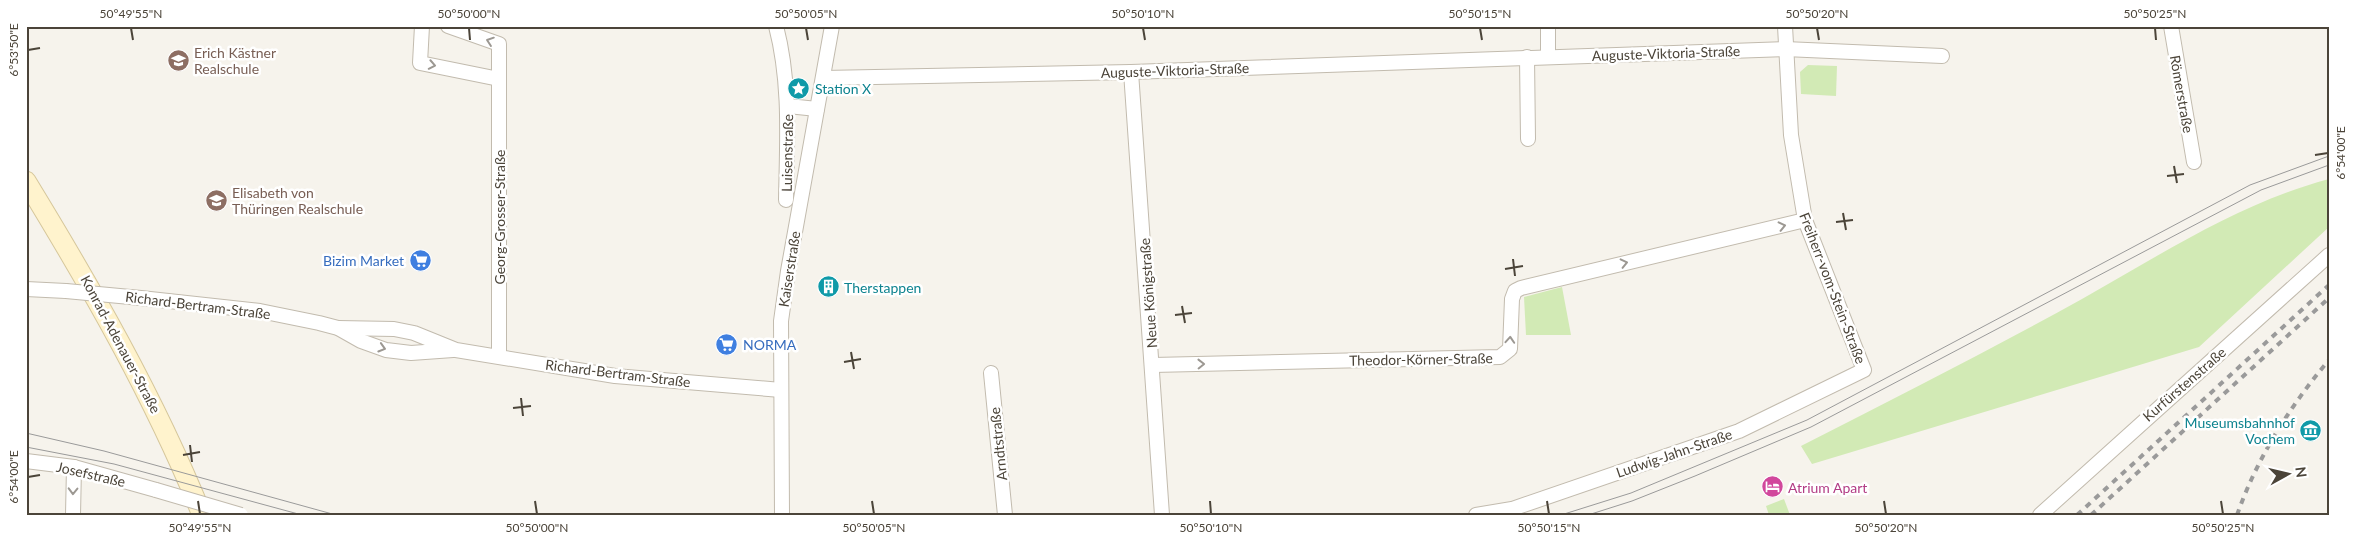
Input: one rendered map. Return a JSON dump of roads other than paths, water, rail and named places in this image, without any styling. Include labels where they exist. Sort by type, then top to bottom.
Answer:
[{"type":"main road","name":"Konrad-Adenauer-Straße","points":[[26,181],[81,270],[123,346],[177,452],[202,515]]},
{"type":"street","points":[[422,26],[420,63],[499,79]]},
{"type":"street","name":"Georg-Grosser-Straße","points":[[448,26],[499,44],[499,356]]},
{"type":"street","name":"Luisenstraße","points":[[776,26],[788,106],[786,200]]},
{"type":"street","name":"Kaiserstraße","points":[[782,515],[781,321],[788,271],[832,26]]},
{"type":"street","points":[[1548,26],[1548,57]]},
{"type":"street","name":"Freiherr-vom-Stein-Straße","points":[[1785,26],[1784,49],[1791,135],[1805,220],[1864,370]]},
{"type":"street","name":"Römerstraße","points":[[2171,26],[2194,162]]},
{"type":"street","name":"Auguste-Viktoria-Straße","points":[[823,78],[1132,72],[1784,49],[1942,56]]},
{"type":"street","points":[[1527,57],[1528,139]]},
{"type":"street","name":"Neue Königstraße","points":[[1132,72],[1162,515]]},
{"type":"street","name":"Luisenstraße","points":[[788,106],[817,109]]},
{"type":"street","name":"Theodor-Körner-Straße","points":[[1153,365],[1500,358],[1510,349],[1512,299],[1515,291],[1521,288],[1805,220]]},
{"type":"street","name":"Kurfürstenstraße","points":[[2040,515],[2329,255]]},
{"type":"street","name":"Richard-Bertram-Straße","points":[[26,289],[141,298],[260,311],[338,328],[394,328],[414,333],[456,350]]},
{"type":"street","name":"Richard-Bertram-Straße","points":[[338,328],[361,341],[386,350],[426,353],[456,350],[615,376],[781,390]]},
{"type":"street","name":"Ludwig-Jahn-Straße","points":[[1476,515],[1512,509],[1739,431],[1864,370]]},
{"type":"street","name":"Arndtstraße","points":[[991,373],[1005,515]]},
{"type":"street","name":"Josefstraße","points":[[26,462],[74,467],[241,515]]},
{"type":"street","points":[[73,515],[74,467]]},
{"type":"tram line","points":[[1561,515],[1631,493],[1807,420],[2250,185],[2329,156]]},
{"type":"tram line","points":[[1588,515],[1632,501],[1811,427],[2261,190],[2329,165]]},
{"type":"tram line","points":[[26,433],[104,451],[336,515]]},
{"type":"tram line","points":[[26,447],[114,464],[302,515]]},
{"type":"railway","points":[[2077,515],[2329,285]]},
{"type":"railway","points":[[2091,515],[2329,298]]},
{"type":"railway","points":[[2237,515],[2254,473],[2276,433],[2301,396],[2329,360]]},
{"type":"place","name":"Erich Kästner Realschule","points":[[178,60]]},
{"type":"place","name":"Station X","points":[[799,88]]},
{"type":"place","name":"Elisabeth von Thüringen Realschule","points":[[216,200]]},
{"type":"place","name":"Bizim Market","points":[[420,260]]},
{"type":"place","name":"Therstappen","points":[[828,287]]},
{"type":"place","name":"NORMA","points":[[727,344]]},
{"type":"place","name":"Museumsbahnhof Vochem","points":[[2311,430]]},
{"type":"place","name":"Atrium Apart","points":[[1772,487]]}]
